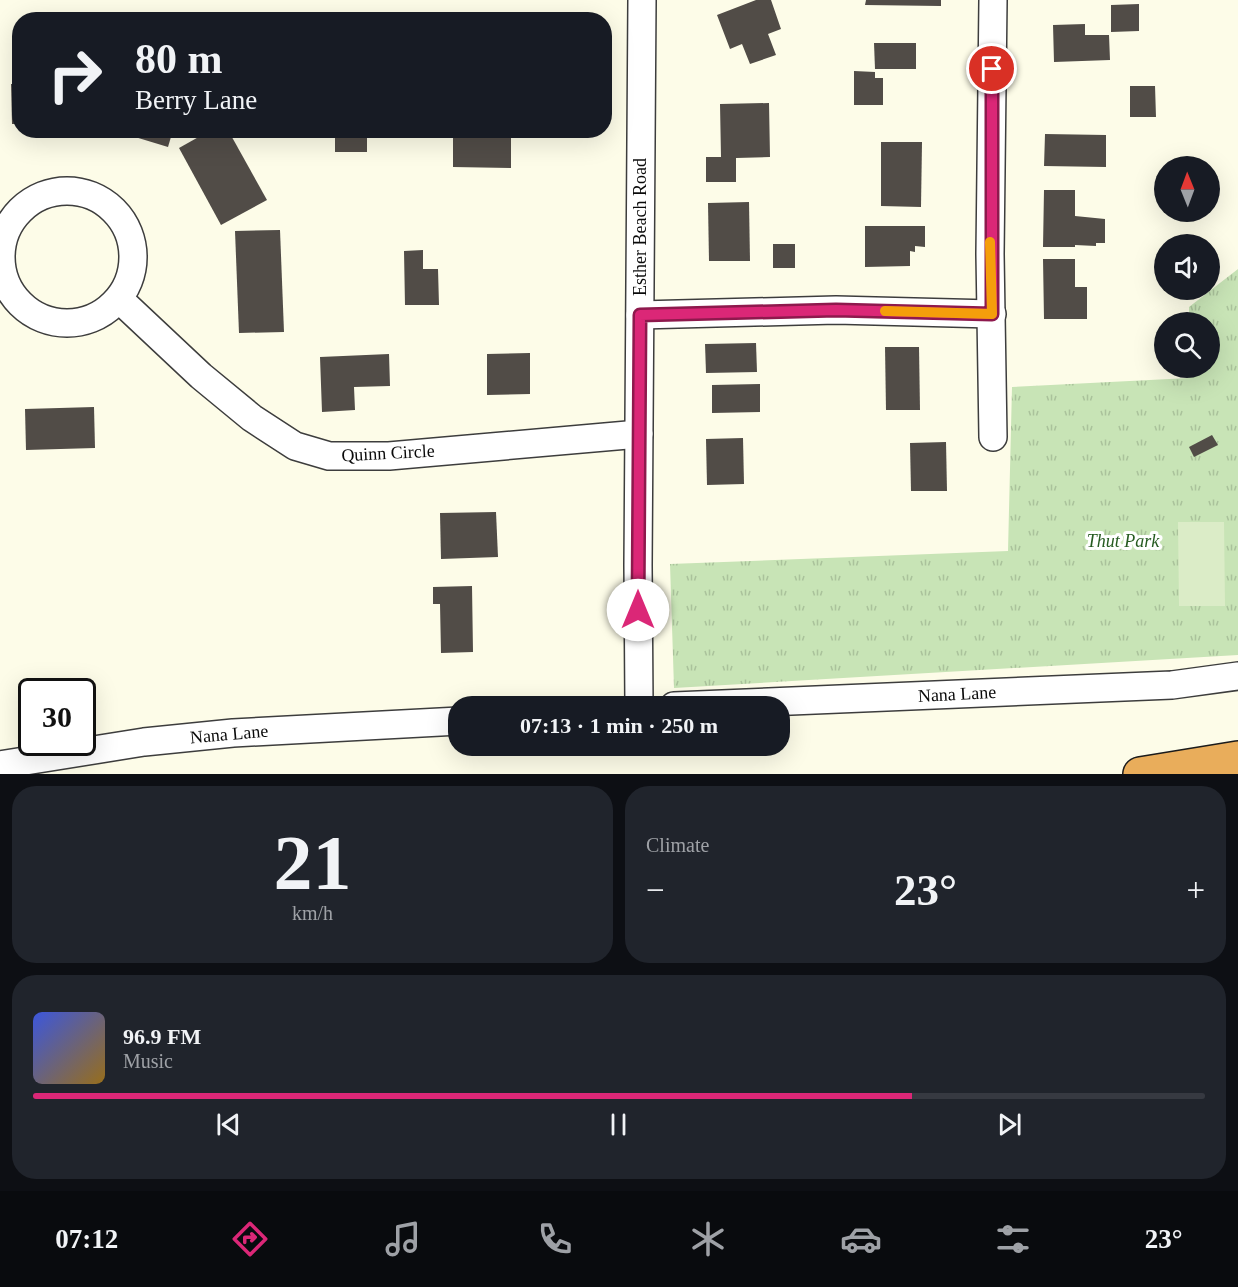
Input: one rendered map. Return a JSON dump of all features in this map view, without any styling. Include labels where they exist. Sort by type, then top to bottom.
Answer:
[{"type":"highway","points":[[1140,774],[1238,758]]},
{"type":"street","name":"Esther Beach Road","points":[[639,696],[642,0]]},
{"type":"street","points":[[993,0],[990,254],[993,437]]},
{"type":"street","points":[[66,190],[88,194],[107,203],[122,219],[131,238],[134,260],[130,281],[119,299],[104,313],[85,321],[65,324],[45,320],[27,311],[13,296],[4,278],[0,258],[3,238],[12,220],[26,204],[45,194],[66,190]]},
{"type":"street","name":"Quinn Circle","points":[[119,299],[201,376],[252,418],[295,446],[328,456],[389,456],[639,434]]},
{"type":"street","points":[[640,315],[836,310],[992,314]]},
{"type":"street","name":"Nana Lane","points":[[790,701],[1172,685],[1238,676]]},
{"type":"street","name":"Nana Lane","points":[[0,765],[144,742],[233,733],[448,723]]},
{"type":"green space","name":"Thut Park","points":[[1238,269],[1238,655],[674,688],[670,564],[1008,551],[1012,387],[1220,378],[1220,312],[1189,312],[1189,307],[1198,300],[1220,300],[1220,283]]},
{"type":"green space","points":[[1178,522],[1224,522],[1225,606],[1179,606]]},
{"type":"building","points":[[756,0],[771,0],[781,29],[768,34],[776,55],[750,64],[742,44],[730,49],[717,15]]},
{"type":"building","points":[[866,0],[941,0],[941,6],[865,5]]},
{"type":"building","points":[[1139,4],[1139,31],[1111,32],[1111,5]]},
{"type":"building","points":[[1085,24],[1085,35],[1109,35],[1110,60],[1054,62],[1053,25]]},
{"type":"building","points":[[874,43],[916,43],[916,69],[875,69]]},
{"type":"building","points":[[854,71],[875,72],[875,78],[883,78],[883,105],[854,105]]},
{"type":"building","points":[[1130,86],[1155,86],[1156,117],[1130,117]]},
{"type":"building","points":[[769,103],[770,157],[736,158],[736,182],[706,182],[706,157],[721,157],[720,104]]},
{"type":"building","points":[[1045,134],[1106,135],[1106,167],[1044,166]]},
{"type":"building","points":[[138,138],[171,138],[168,147]]},
{"type":"building","points":[[197,138],[232,138],[267,200],[221,225],[179,148]]},
{"type":"building","points":[[335,138],[367,138],[367,152],[335,152]]},
{"type":"building","points":[[453,138],[511,138],[511,168],[453,167]]},
{"type":"building","points":[[881,142],[922,142],[921,207],[881,206]]},
{"type":"building","points":[[1044,190],[1075,190],[1075,216],[1105,219],[1105,243],[1096,243],[1096,246],[1043,247]]},
{"type":"building","points":[[749,202],[750,261],[709,261],[708,203]]},
{"type":"building","points":[[865,226],[925,226],[925,247],[915,246],[915,252],[910,251],[910,266],[865,267]]},
{"type":"building","points":[[280,230],[284,332],[239,333],[235,231]]},
{"type":"building","points":[[773,244],[795,244],[795,268],[773,268]]},
{"type":"building","points":[[423,250],[423,269],[438,269],[439,305],[405,305],[404,251]]},
{"type":"building","points":[[1043,259],[1075,259],[1075,287],[1087,287],[1087,319],[1044,319]]},
{"type":"building","points":[[756,343],[757,372],[706,373],[705,344]]},
{"type":"building","points":[[885,347],[919,347],[920,410],[886,410]]},
{"type":"building","points":[[530,353],[530,394],[487,395],[487,354]]},
{"type":"building","points":[[389,354],[390,386],[354,387],[355,410],[322,412],[320,357]]},
{"type":"building","points":[[760,384],[760,412],[712,413],[712,385]]},
{"type":"building","points":[[94,407],[95,448],[26,450],[25,409]]},
{"type":"building","points":[[1212,435],[1218,445],[1194,457],[1189,447]]},
{"type":"building","points":[[743,438],[744,484],[707,485],[706,439]]},
{"type":"building","points":[[946,442],[947,491],[911,491],[910,443]]},
{"type":"building","points":[[496,512],[498,557],[441,559],[440,513]]},
{"type":"building","points":[[472,586],[473,652],[441,653],[440,604],[433,604],[433,587]]},
{"type":"slow traffic","points":[[885,311],[992,314],[990,242]]},
{"type":"route","points":[[638,610],[640,315],[836,310],[992,314],[990,254],[992,69]]}]
